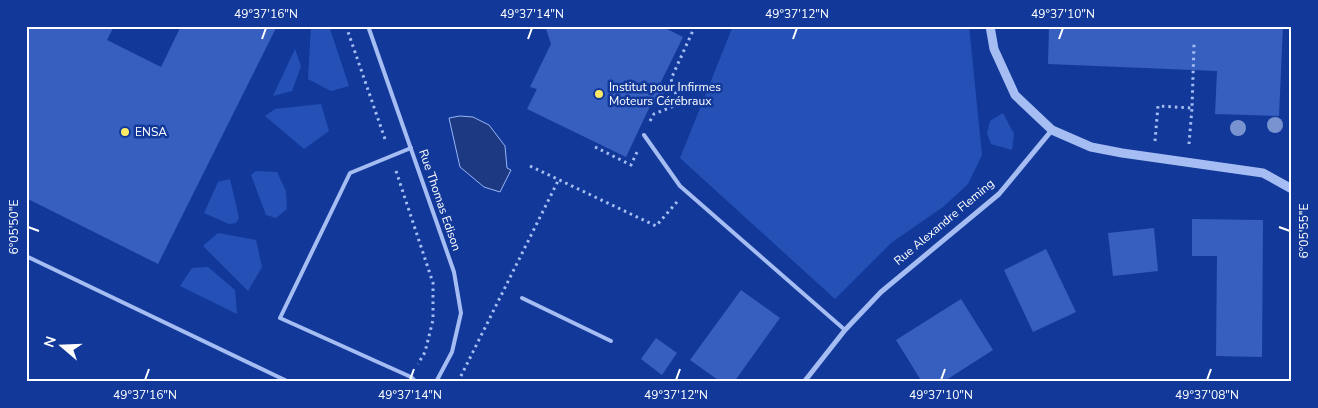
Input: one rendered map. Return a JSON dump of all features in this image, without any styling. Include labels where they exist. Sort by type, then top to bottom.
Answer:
[{"type":"street","points":[[990,26],[994,49],[1015,95],[1052,130],[1091,147],[1153,158],[1263,173],[1292,189]]},
{"type":"street","name":"Rue Alexandre Fleming","points":[[804,382],[845,330],[881,292],[999,194],[1052,130]]},
{"type":"lane","name":"Rue Thomas Edison","points":[[368,26],[454,272],[461,313],[452,352],[436,382]]},
{"type":"lane","points":[[644,135],[680,186],[845,330]]},
{"type":"lane","points":[[411,148],[350,173],[280,318],[411,377],[416,382]]},
{"type":"lane","points":[[26,256],[289,382]]},
{"type":"lane","points":[[522,298],[611,341]]},
{"type":"path","points":[[346,26],[433,283],[433,320],[424,352],[411,377]]},
{"type":"path","points":[[595,147],[631,165],[654,114],[679,104],[671,79],[696,26]]},
{"type":"path","points":[[1188,163],[1194,44]]},
{"type":"path","points":[[1153,158],[1158,106],[1192,108]]},
{"type":"path","points":[[530,166],[656,226],[664,217]]},
{"type":"path","points":[[458,382],[559,179]]},
{"type":"shaded area","points":[[311,26],[329,26],[349,86],[331,91],[308,79]]},
{"type":"shaded area","points":[[733,26],[969,26],[982,155],[968,184],[943,207],[891,243],[835,299],[680,158]]},
{"type":"shaded area","points":[[295,49],[301,66],[292,91],[273,96]]},
{"type":"shaded area","points":[[321,104],[329,131],[304,149],[265,116],[275,109]]},
{"type":"shaded area","points":[[1003,113],[1014,134],[1012,150],[991,144],[987,133],[990,121]]},
{"type":"shaded area","points":[[460,116],[473,117],[489,125],[505,146],[507,168],[511,170],[500,192],[484,187],[460,167],[449,118]]},
{"type":"shaded area","points":[[256,171],[277,172],[286,191],[287,209],[276,218],[266,215],[251,175]]},
{"type":"shaded area","points":[[230,179],[239,218],[236,223],[229,224],[204,213],[218,182]]},
{"type":"shaded area","points":[[218,233],[256,240],[262,267],[248,291],[203,246]]},
{"type":"shaded area","points":[[208,267],[235,290],[237,314],[180,286],[192,268]]},
{"type":"building","name":"ENSA","points":[[26,26],[114,26],[107,40],[161,67],[181,26],[277,26],[158,264],[26,198]]},
{"type":"building","name":"Institut pour Infirmes Moteurs Cérébraux","points":[[545,26],[661,26],[683,37],[660,84],[665,98],[651,104],[626,157],[527,109],[537,89],[530,87],[551,44]]},
{"type":"building","points":[[1049,26],[1283,26],[1279,116],[1215,114],[1217,71],[1048,64]]},
{"type":"building","points":[[1192,219],[1263,220],[1262,357],[1216,356],[1217,256],[1192,256]]},
{"type":"building","points":[[1154,228],[1158,271],[1113,276],[1108,233]]},
{"type":"building","points":[[1046,249],[1076,312],[1033,332],[1004,270]]},
{"type":"building","points":[[741,290],[780,318],[734,382],[721,382],[690,360]]},
{"type":"building","points":[[961,299],[993,350],[943,382],[922,382],[896,340]]},
{"type":"building","points":[[656,338],[677,353],[662,375],[641,359]]},
{"type":"place","name":"Institut pour Infirmes Moteurs Cérébraux","points":[[599,94]]},
{"type":"place","name":"ENSA","points":[[125,132]]}]
